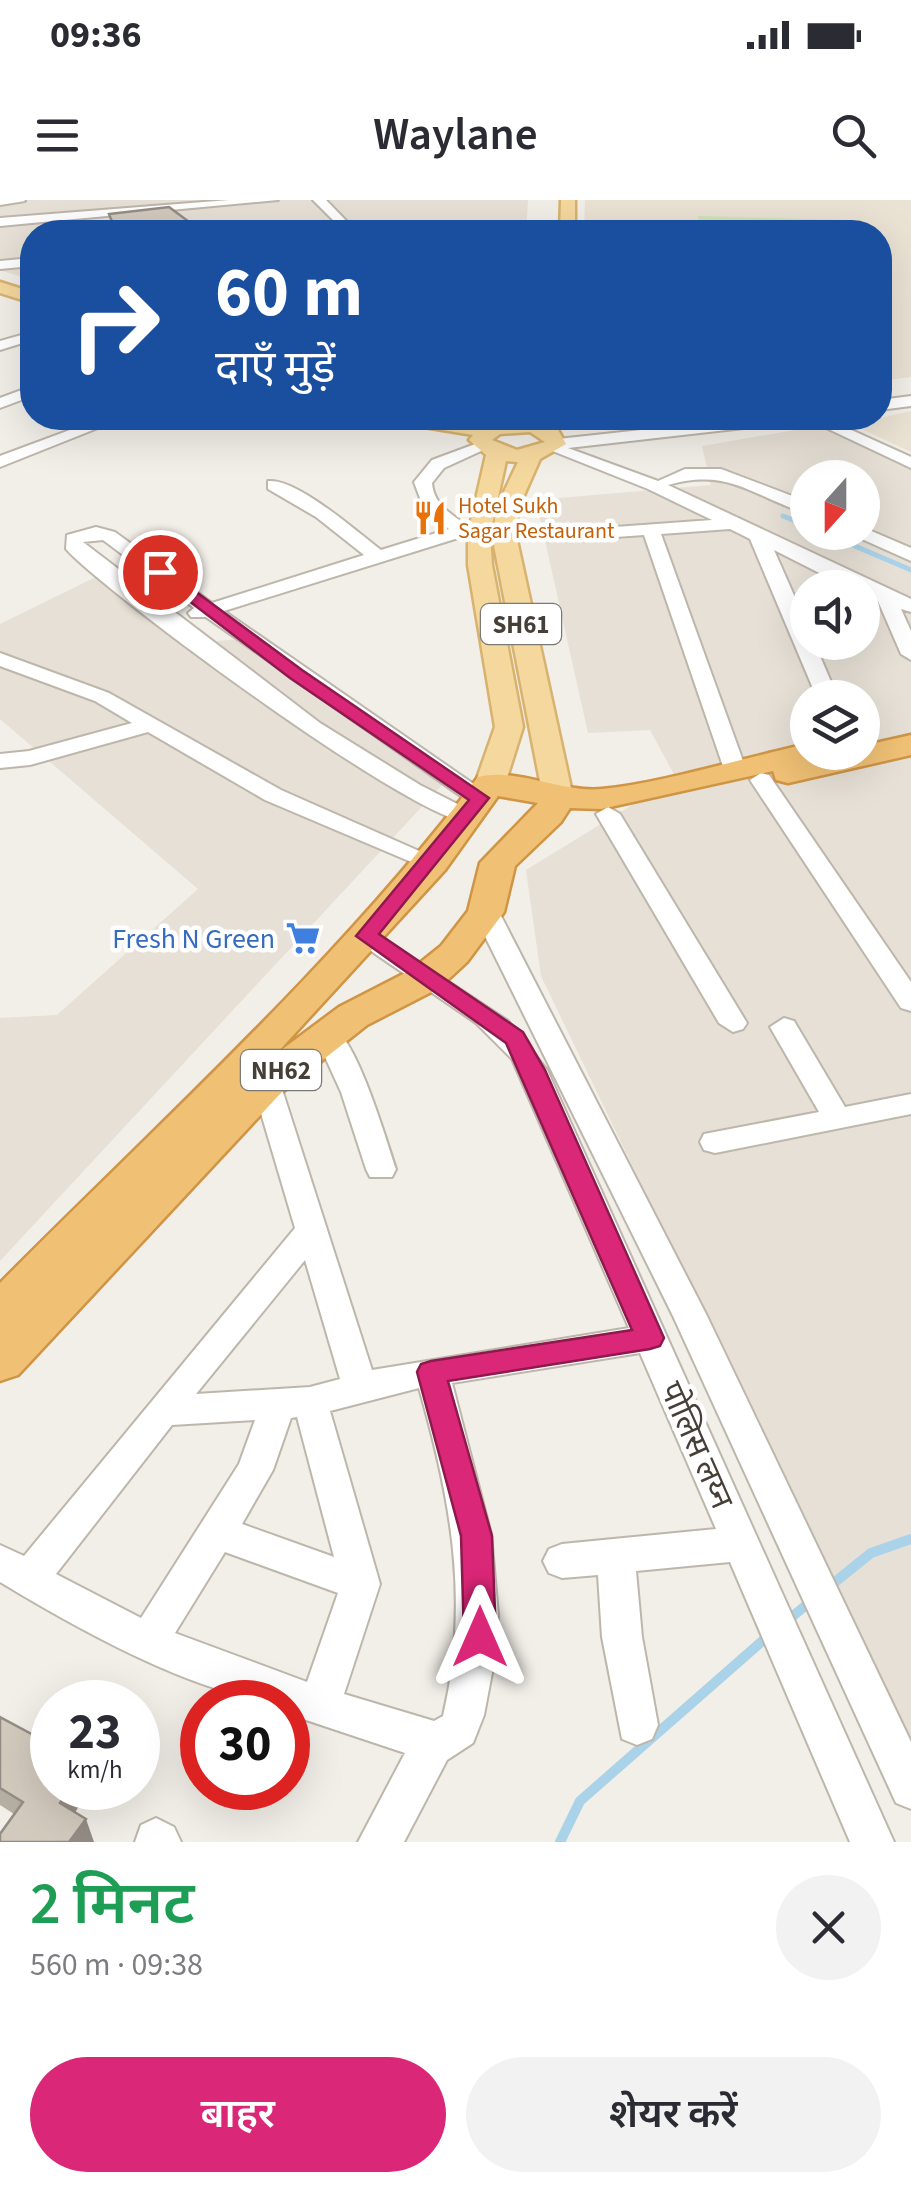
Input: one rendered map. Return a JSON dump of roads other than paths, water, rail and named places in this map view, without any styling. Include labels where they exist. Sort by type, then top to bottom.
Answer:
[{"type":"highway","points":[[880,737],[911,731]]},
{"type":"highway","points":[[546,813],[619,796],[911,745]]},
{"type":"highway","points":[[478,800],[546,813],[608,814],[749,776],[790,761]]},
{"type":"highway","name":"NH62","points":[[0,1314],[367,936],[432,862],[478,800]]},
{"type":"highway","name":"NH62","points":[[0,1361],[266,1082],[328,1033],[425,980],[454,954],[486,912],[498,863],[546,813]]},
{"type":"main road","points":[[462,430],[490,436],[547,438]]},
{"type":"main road","points":[[490,436],[547,438]]},
{"type":"main road","name":"SH61","points":[[478,800],[509,727],[472,528],[490,436]]},
{"type":"main road","name":"SH61","points":[[546,813],[505,540],[507,509],[547,438]]},
{"type":"street","points":[[0,202],[20,200],[30,218]]},
{"type":"street","points":[[0,222],[75,215],[118,206],[272,200]]},
{"type":"street","points":[[304,200],[323,220]]},
{"type":"street","points":[[319,200],[338,220]]},
{"type":"street","points":[[75,215],[78,220]]},
{"type":"street","points":[[0,462],[84,430]]},
{"type":"street","points":[[547,438],[696,430]]},
{"type":"street","points":[[838,430],[911,463]]},
{"type":"street","points":[[547,438],[657,435]]},
{"type":"street","points":[[472,528],[431,508],[423,496],[423,482],[438,464],[490,436]]},
{"type":"street","points":[[547,438],[666,481],[911,596]]},
{"type":"street","points":[[547,438],[886,599],[911,606]]},
{"type":"street","points":[[666,481],[684,472],[716,470],[790,501]]},
{"type":"street","points":[[274,485],[322,513],[378,557]]},
{"type":"street","points":[[601,533],[733,524]]},
{"type":"street","points":[[172,621],[472,528]]},
{"type":"street","points":[[651,530],[749,776],[900,972],[911,1002]]},
{"type":"street","points":[[96,532],[109,536],[296,674],[478,800],[366,764],[74,549],[74,538],[96,532]]},
{"type":"street","points":[[758,538],[820,680]]},
{"type":"street","points":[[880,541],[911,555]]},
{"type":"street","points":[[886,599],[911,654]]},
{"type":"street","points":[[0,659],[102,697],[286,801],[432,862]]},
{"type":"street","points":[[0,761],[30,758],[154,724]]},
{"type":"street","points":[[608,814],[733,1023]]},
{"type":"street","points":[[486,912],[690,1316],[911,1788]]},
{"type":"street","name":"पोलिस लय्न","points":[[367,936],[425,980],[474,1007],[514,1038],[533,1070],[872,1842]]},
{"type":"street","points":[[784,1027],[836,1118]]},
{"type":"street","points":[[328,1033],[355,1092],[381,1169]]},
{"type":"street","points":[[266,1082],[360,1387]]},
{"type":"street","points":[[715,1142],[911,1104]]},
{"type":"street","points":[[313,1228],[162,1411],[14,1571],[146,1642],[318,1706],[434,1742],[446,1742],[459,1730],[476,1664],[482,1610],[476,1536],[431,1372]]},
{"type":"street","points":[[162,1411],[294,1404],[431,1372],[650,1338]]},
{"type":"street","points":[[146,1642],[220,1532],[294,1404]]},
{"type":"street","points":[[294,1404],[361,1584],[318,1706]]},
{"type":"street","points":[[220,1532],[361,1584]]},
{"type":"street","points":[[562,1561],[747,1554]]},
{"type":"street","points":[[616,1556],[622,1637],[637,1725]]},
{"type":"street","points":[[380,1842],[434,1742]]},
{"type":"waterway","points":[[783,516],[790,519]]},
{"type":"waterway","points":[[864,550],[911,570]]},
{"type":"waterway","points":[[830,1586],[871,1553],[911,1539]]},
{"type":"waterway","points":[[787,1621],[811,1601]]},
{"type":"waterway","points":[[560,1842],[580,1801],[768,1636]]},
{"type":"place","name":"Hotel Sukh Sagar Restaurant","points":[[430,518]]},
{"type":"place","name":"Fresh N Green","points":[[303,938]]}]
